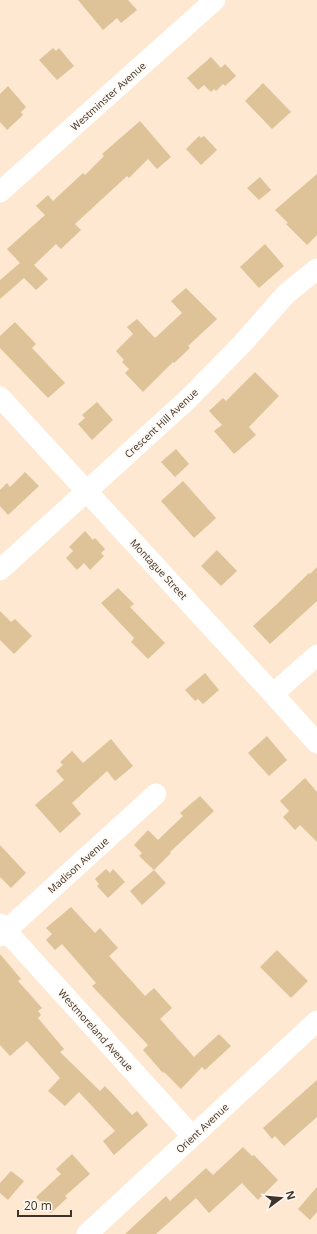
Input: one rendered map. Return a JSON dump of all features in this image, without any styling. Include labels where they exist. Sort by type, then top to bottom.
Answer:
[{"type":"street","name":"Westminster Avenue","points":[[0,192],[215,0]]},
{"type":"street","name":"Crescent Hill Avenue","points":[[0,570],[188,399],[242,344],[286,294],[317,270]]},
{"type":"street","name":"Montague Street","points":[[0,397],[317,742]]},
{"type":"street","points":[[273,694],[317,655]]},
{"type":"street","name":"Madison Avenue","points":[[2,930],[156,794]]},
{"type":"street","name":"Westmoreland Avenue","points":[[2,930],[192,1136]]},
{"type":"street","name":"Orient Avenue","points":[[87,1234],[317,1021]]},
{"type":"building","points":[[78,0],[128,0],[137,10],[121,23],[117,18],[103,30]]},
{"type":"building","points":[[53,48],[56,51],[59,48],[74,66],[57,80],[39,60]]},
{"type":"building","points":[[211,57],[221,68],[225,64],[236,76],[225,86],[223,84],[216,91],[214,89],[211,92],[204,85],[198,90],[187,78]]},
{"type":"building","points":[[263,83],[291,112],[272,129],[245,101]]},
{"type":"building","points":[[8,86],[26,107],[21,112],[23,115],[7,130],[0,122],[0,94]]},
{"type":"building","points":[[140,121],[171,157],[157,169],[148,159],[129,178],[127,176],[75,224],[81,230],[61,249],[56,244],[34,265],[48,279],[36,290],[24,278],[0,299],[0,280],[20,263],[7,249],[45,215],[36,206],[48,195],[53,201],[83,173],[85,175],[104,156],[102,154]]},
{"type":"building","points":[[199,136],[201,138],[204,136],[217,150],[201,165],[186,149]]},
{"type":"building","points":[[317,174],[317,235],[307,245],[286,224],[288,223],[275,210]]},
{"type":"building","points":[[260,177],[271,190],[259,200],[247,188]]},
{"type":"building","points":[[265,244],[284,266],[259,288],[240,267]]},
{"type":"building","points":[[186,288],[217,319],[188,346],[190,348],[174,363],[173,362],[143,392],[125,373],[129,369],[122,362],[124,360],[116,351],[133,334],[127,327],[137,319],[155,338],[182,313],[171,301]]},
{"type":"building","points":[[15,322],[36,344],[32,348],[65,383],[48,398],[0,348],[0,336]]},
{"type":"building","points":[[255,372],[279,396],[249,427],[256,435],[234,454],[214,431],[222,425],[209,411],[223,398],[226,401]]},
{"type":"building","points":[[97,402],[113,420],[92,440],[78,424],[85,418],[82,415]]},
{"type":"building","points":[[176,449],[189,464],[175,477],[161,462]]},
{"type":"building","points":[[25,472],[39,486],[8,515],[0,506],[0,490],[7,483],[10,487]]},
{"type":"building","points":[[183,481],[216,518],[194,538],[161,501]]},
{"type":"building","points":[[85,531],[93,540],[95,538],[105,549],[101,553],[104,556],[90,570],[84,563],[77,570],[66,558],[73,551],[69,547]]},
{"type":"building","points":[[217,550],[237,571],[221,586],[201,566]]},
{"type":"building","points":[[317,567],[317,601],[270,644],[253,626]]},
{"type":"building","points":[[118,588],[134,604],[130,607],[165,643],[148,659],[131,642],[134,638],[101,603]]},
{"type":"building","points":[[0,611],[11,622],[15,619],[32,636],[14,654],[0,640]]},
{"type":"building","points":[[205,673],[219,690],[203,704],[198,699],[195,701],[185,690]]},
{"type":"building","points":[[267,736],[287,760],[269,776],[248,753]]},
{"type":"building","points":[[111,739],[133,766],[115,781],[107,771],[72,803],[81,814],[60,833],[35,805],[64,780],[56,771],[63,765],[60,762],[72,751],[83,763]]},
{"type":"building","points":[[305,778],[317,792],[317,842],[300,825],[295,830],[283,817],[289,811],[280,801]]},
{"type":"building","points":[[200,796],[214,811],[170,852],[171,853],[154,870],[139,856],[142,853],[134,845],[148,830],[158,840],[183,816],[180,813]]},
{"type":"building","points":[[0,845],[26,873],[11,888],[0,877]]},
{"type":"building","points":[[106,869],[110,873],[113,869],[125,882],[108,898],[97,886],[99,884],[95,879]]},
{"type":"building","points":[[154,870],[166,883],[142,905],[130,891]]},
{"type":"building","points":[[71,907],[95,933],[100,928],[118,948],[109,956],[145,996],[154,988],[172,1008],[160,1019],[194,1057],[219,1034],[231,1046],[205,1070],[202,1067],[181,1089],[164,1072],[163,1073],[143,1050],[148,1045],[92,986],[96,983],[62,944],[55,950],[46,940],[52,934],[46,928]]},
{"type":"building","points":[[277,950],[308,981],[291,998],[260,967]]},
{"type":"building","points":[[0,954],[21,979],[18,981],[42,1008],[38,1011],[41,1015],[38,1018],[64,1049],[60,1052],[100,1091],[105,1086],[132,1115],[137,1111],[148,1125],[114,1155],[103,1141],[115,1131],[79,1092],[65,1106],[48,1091],[60,1078],[27,1041],[10,1056],[0,1045]]},
{"type":"building","points":[[317,1080],[317,1117],[284,1146],[275,1136],[272,1139],[263,1128]]},
{"type":"building","points":[[243,1147],[252,1156],[254,1155],[278,1180],[258,1200],[242,1183],[209,1213],[196,1198],[156,1234],[125,1234],[166,1196],[170,1201],[206,1168],[213,1175]]},
{"type":"building","points":[[72,1154],[90,1174],[65,1196],[67,1198],[51,1213],[36,1197],[61,1174],[56,1169]]},
{"type":"building","points":[[11,1171],[24,1181],[8,1200],[0,1193],[0,1183]]},
{"type":"building","points":[[317,1187],[317,1212],[310,1220],[298,1209]]}]
